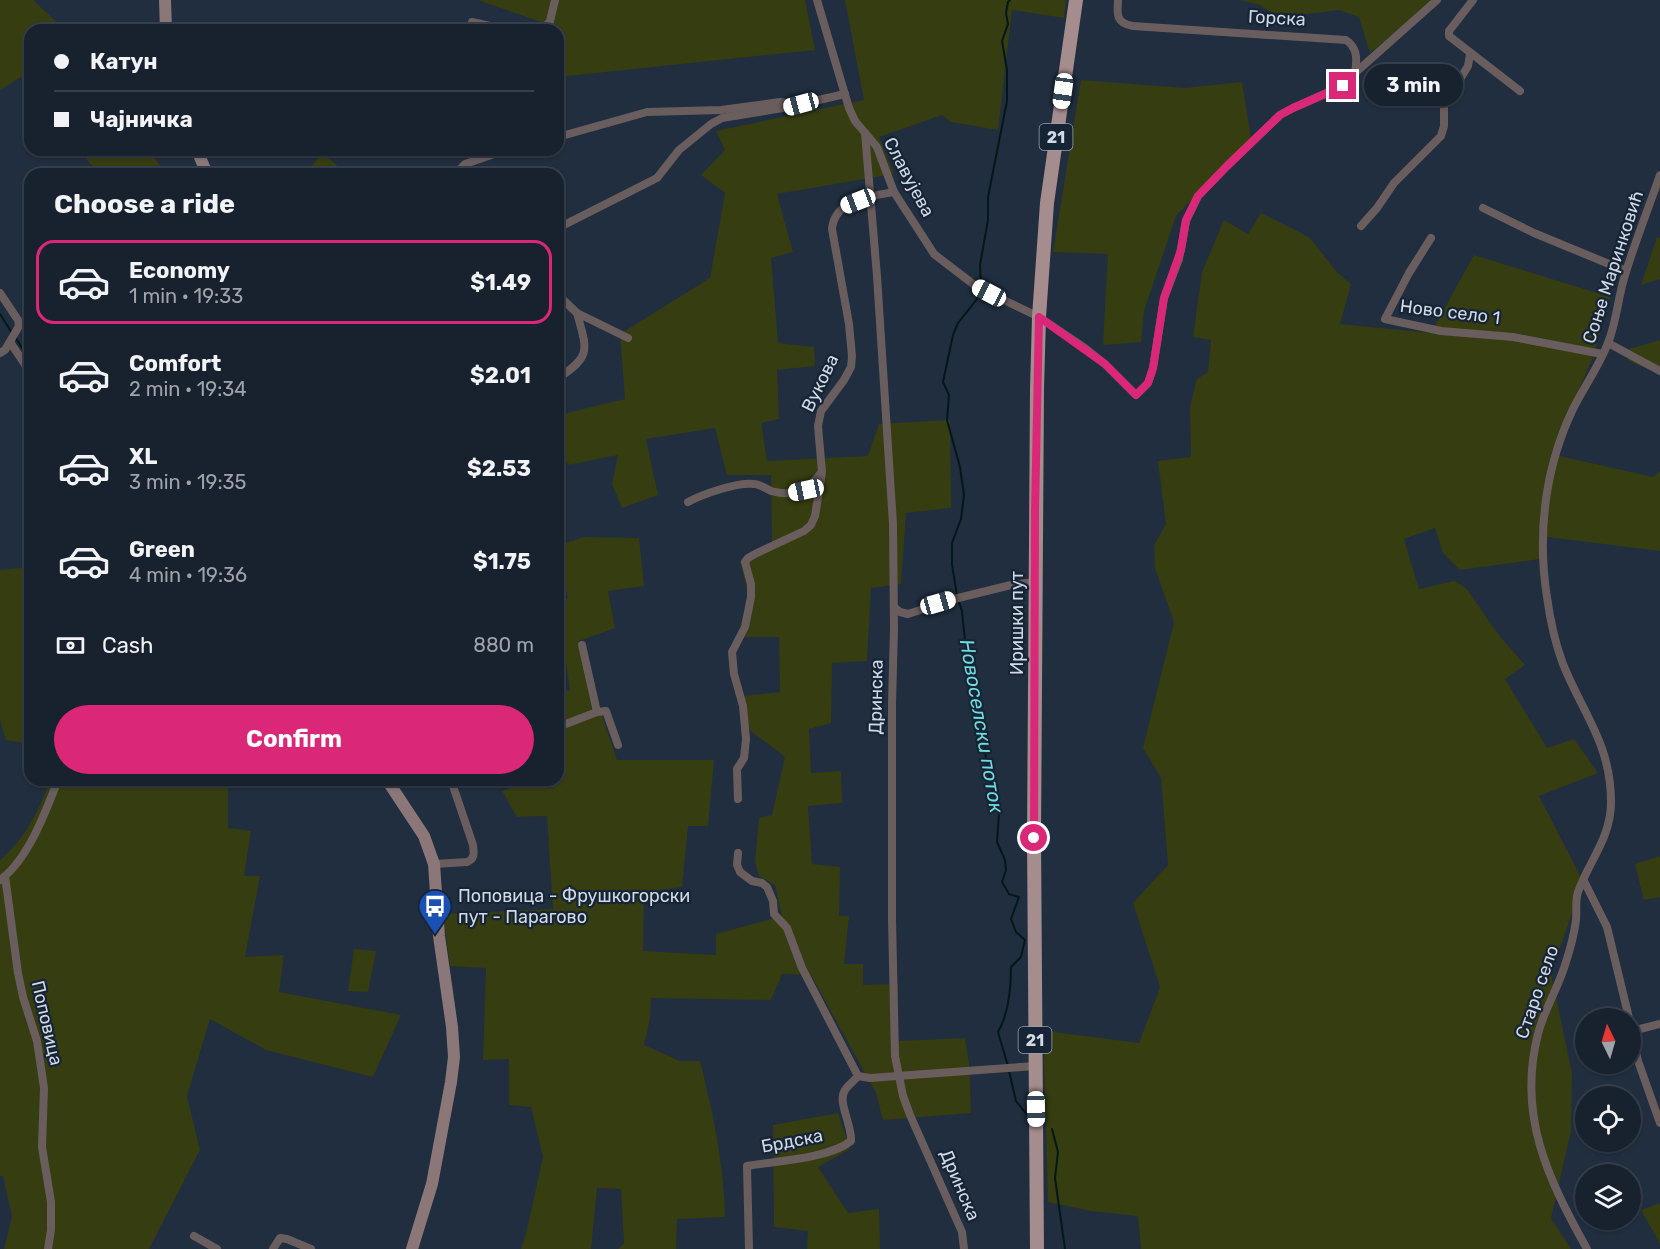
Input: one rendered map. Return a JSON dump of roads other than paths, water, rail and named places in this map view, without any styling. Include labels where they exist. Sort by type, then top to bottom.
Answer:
[{"type":"main road","name":"Иришки пут","points":[[1037,1249],[1035,582],[1039,317],[1047,203],[1076,0]]},
{"type":"street","points":[[165,0],[166,24]]},
{"type":"street","points":[[548,24],[555,0]]},
{"type":"street","name":"Славујева","points":[[817,0],[855,121],[877,147],[894,192],[933,254],[977,287],[1039,317],[1105,364],[1136,395],[1148,383],[1153,368],[1164,298],[1181,250],[1186,220],[1198,196],[1280,115],[1345,85],[1355,73]]},
{"type":"street","name":"Горска","points":[[1118,0],[1120,21],[1133,26],[1346,40],[1353,45],[1356,54],[1355,73]]},
{"type":"street","points":[[1355,73],[1437,0]]},
{"type":"street","points":[[1473,0],[1449,31],[1450,38],[1520,91]]},
{"type":"street","points":[[472,22],[481,24]]},
{"type":"street","points":[[1361,226],[1394,183],[1441,136],[1444,126],[1444,106],[1468,66],[1470,54]]},
{"type":"street","points":[[564,225],[657,178],[679,150],[722,118],[845,94]]},
{"type":"street","points":[[564,135],[647,112],[721,110],[780,102],[801,104]]},
{"type":"street","name":"Дринска","points":[[865,133],[889,451],[894,607],[893,1041],[898,1075],[910,1115],[962,1232],[964,1249]]},
{"type":"street","points":[[461,168],[465,164],[488,156]]},
{"type":"street","name":"Соње Маринковић","points":[[1584,881],[1599,852],[1607,829],[1611,804],[1609,774],[1601,742],[1563,663],[1547,596],[1542,542],[1544,511],[1560,439],[1608,343],[1626,271],[1660,175]]},
{"type":"street","name":"Вукова","points":[[738,799],[737,769],[744,758],[746,739],[743,706],[734,675],[732,652],[745,627],[751,597],[751,584],[745,562],[748,558],[804,531],[811,525],[815,516],[822,472],[818,426],[821,411],[844,380],[851,367],[852,356],[849,324],[832,229],[833,220],[837,212],[846,206],[869,197],[894,192]]},
{"type":"street","points":[[1483,208],[1534,233],[1626,271]]},
{"type":"street","name":"Ново село 1","points":[[1431,238],[1409,273],[1385,319],[1442,331],[1513,337],[1602,354]]},
{"type":"street","points":[[0,293],[18,320],[18,330],[5,350],[0,353]]},
{"type":"street","points":[[564,301],[577,313],[628,338]]},
{"type":"street","points":[[564,374],[584,357],[584,343],[577,313]]},
{"type":"street","points":[[10,342],[24,363]]},
{"type":"street","points":[[1608,343],[1660,371]]},
{"type":"street","points":[[688,502],[696,497],[734,486],[755,484],[772,491],[791,493],[806,490],[822,472]]},
{"type":"street","points":[[894,628],[908,614],[954,598],[1035,582]]},
{"type":"street","points":[[894,607],[908,614]]},
{"type":"street","points":[[582,645],[597,712]]},
{"type":"street","points":[[564,725],[603,710],[608,714],[618,745]]},
{"type":"street","points":[[3,878],[27,849],[56,786]]},
{"type":"street","points":[[391,786],[419,827],[430,848],[434,864],[439,936],[454,1057],[450,1093],[432,1184],[412,1249]]},
{"type":"street","points":[[434,864],[467,862],[474,855],[473,845],[453,786]]},
{"type":"street","points":[[738,853],[737,865],[740,872],[752,882],[767,886],[773,901],[774,914],[787,928],[802,968],[858,1076],[870,1078],[1035,1066]]},
{"type":"street","name":"Поповица","points":[[3,878],[18,973],[23,998],[37,1041],[44,1088],[42,1147],[51,1202],[48,1249]]},
{"type":"street","points":[[1584,881],[1607,927],[1627,1008]]},
{"type":"street","name":"Старо село","points":[[1584,881],[1576,900],[1575,929],[1565,965],[1539,1030],[1532,1061],[1530,1088],[1531,1110],[1550,1175],[1587,1249]]},
{"type":"street","points":[[1641,1027],[1660,1023]]},
{"type":"street","points":[[1641,1069],[1660,1123]]},
{"type":"street","name":"Брдска","points":[[749,1249],[747,1166],[770,1164],[835,1150],[851,1141],[852,1131],[842,1098],[844,1091],[858,1076]]},
{"type":"street","points":[[194,1236],[217,1249]]},
{"type":"street","points":[[273,1249],[280,1238],[311,1249]]},
{"type":"waterway","name":"Новоселски поток","points":[[957,596],[952,564],[952,543],[961,519],[964,495],[960,467],[947,420],[949,395],[943,382],[953,335],[958,323],[977,299],[981,286],[980,265],[988,220],[988,197],[1007,101],[1007,70],[1002,41],[1008,24],[1006,13],[1010,0]]},
{"type":"waterway","points":[[0,314],[12,333]]},
{"type":"waterway","points":[[15,337],[24,351]]},
{"type":"waterway","name":"Новоселски поток","points":[[959,602],[965,641],[983,717],[986,762],[999,813],[997,842],[1005,860],[1006,870],[1002,882],[1009,894],[1019,897],[1011,919],[1016,932],[1025,940],[1021,957],[1011,967],[1009,1001],[998,1032],[1008,1066]]},
{"type":"waterway","name":"Новоселски поток","points":[[1009,1071],[1016,1101],[1027,1115]]},
{"type":"waterway","name":"Новоселски поток","points":[[1052,1129],[1058,1152],[1055,1178],[1065,1249]]},
{"type":"place","name":"Поповица - Фрушкогорски пут - Парагово","points":[[435,935]]}]
